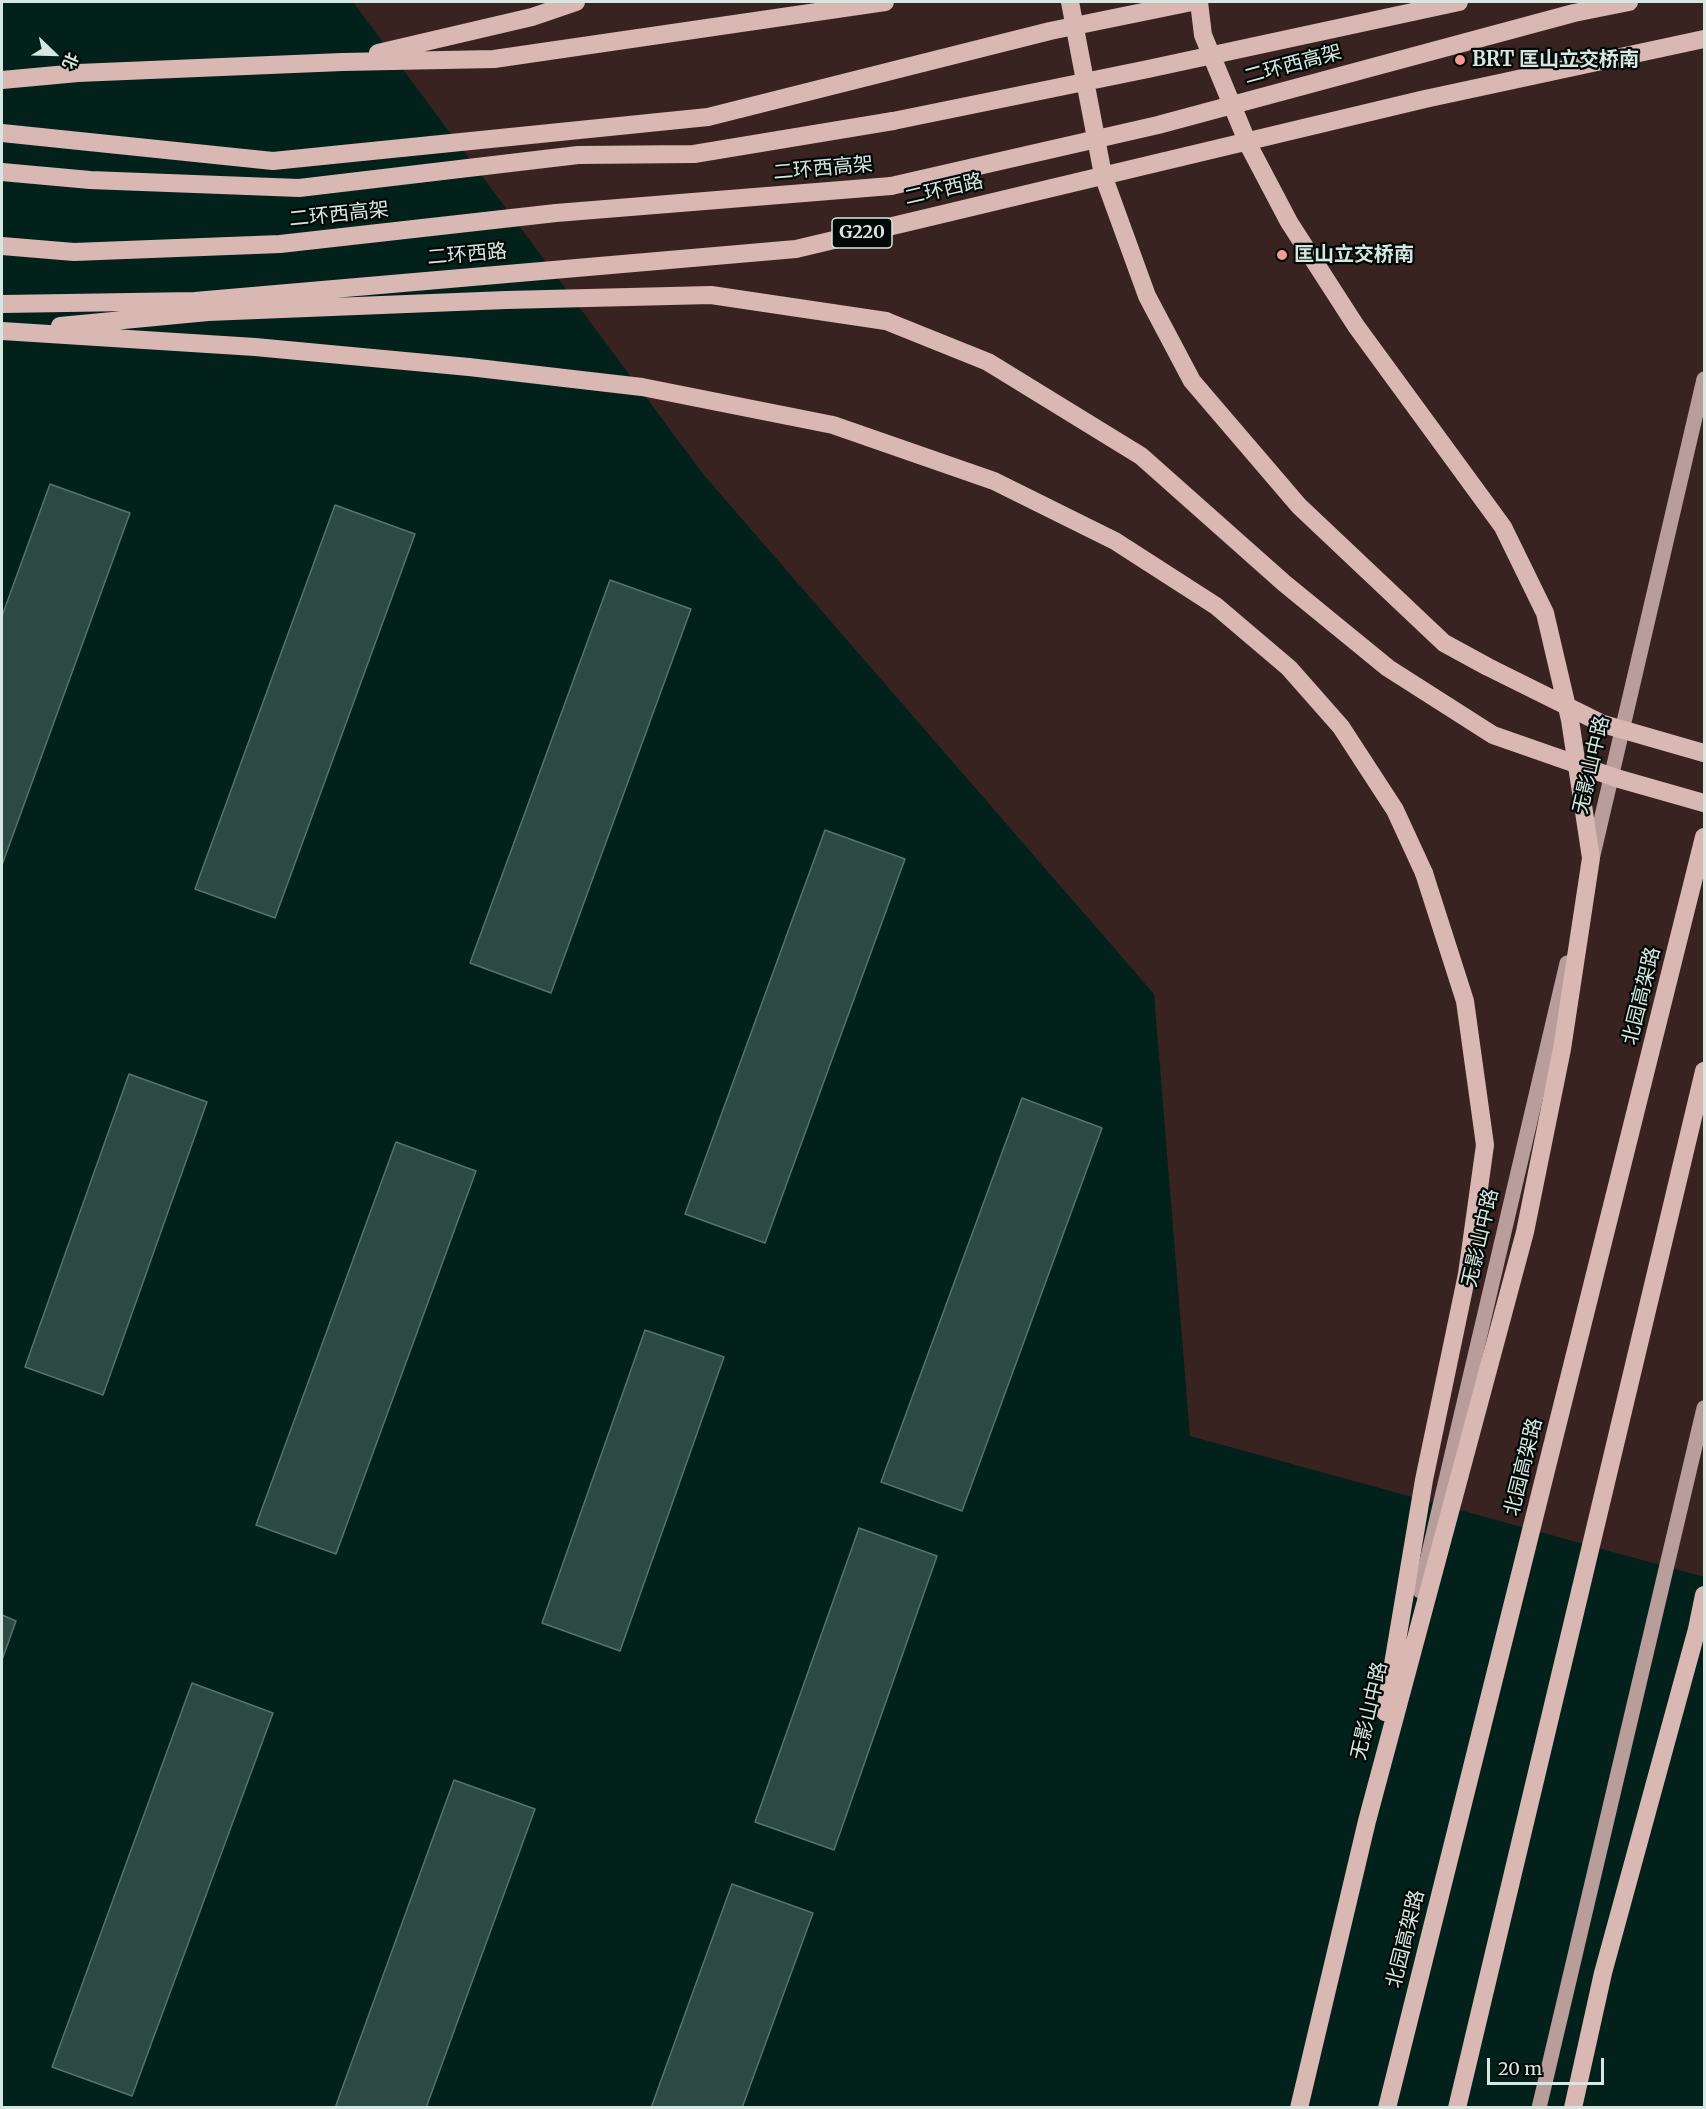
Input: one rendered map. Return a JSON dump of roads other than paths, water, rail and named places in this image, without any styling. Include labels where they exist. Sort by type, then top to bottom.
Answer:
[{"type":"highway","points":[[342,62],[532,17],[576,2]]},
{"type":"highway","points":[[2,80],[78,73],[342,62],[494,59],[885,2]]},
{"type":"highway","points":[[1070,2],[1103,175],[1147,296],[1192,381],[1299,506],[1444,643],[1488,668],[1603,724],[1704,753]]},
{"type":"highway","points":[[2,133],[273,161],[708,117],[1050,31],[1192,2]]},
{"type":"highway","points":[[1199,2],[1203,35],[1207,45],[1249,146],[1289,222],[1356,326],[1503,527],[1545,613],[1570,720],[1591,858],[1562,1049],[1525,1232],[1367,1821],[1299,2108]]},
{"type":"highway","name":"二环西高架","points":[[2,172],[90,180],[298,188],[578,155],[694,154],[893,121],[1160,67],[1459,2]]},
{"type":"highway","name":"二环西高架","points":[[2,246],[74,252],[280,244],[556,213],[891,186],[1158,125],[1574,13],[1629,2]]},
{"type":"highway","name":"二环西路","points":[[2,303],[195,301],[796,249],[1425,99],[1704,39]]},
{"type":"highway","points":[[2,331],[208,312],[506,300],[711,296],[886,321],[988,362],[1141,456],[1284,583],[1388,668],[1493,735],[1616,778],[1704,803]]},
{"type":"highway","points":[[2,331],[255,347],[469,367],[642,387],[833,425],[994,481],[1115,541],[1215,606],[1289,668],[1341,727],[1395,810],[1424,873],[1465,1001],[1485,1146],[1467,1274],[1424,1480],[1367,1821]]},
{"type":"highway","name":"北园高架路","points":[[1387,2108],[1704,837]]},
{"type":"highway","points":[[1457,2108],[1704,1071]]},
{"type":"highway","points":[[1573,2108],[1603,1973],[1697,1629],[1704,1595]]},
{"type":"main road","name":"无影山中路","points":[[1299,2108],[1704,379]]},
{"type":"main road","points":[[1539,2108],[1704,1408]]},
{"type":"place","name":"BRT 匡山立交桥南","points":[[1460,60]]},
{"type":"place","name":"匡山立交桥南","points":[[1282,255]]}]
